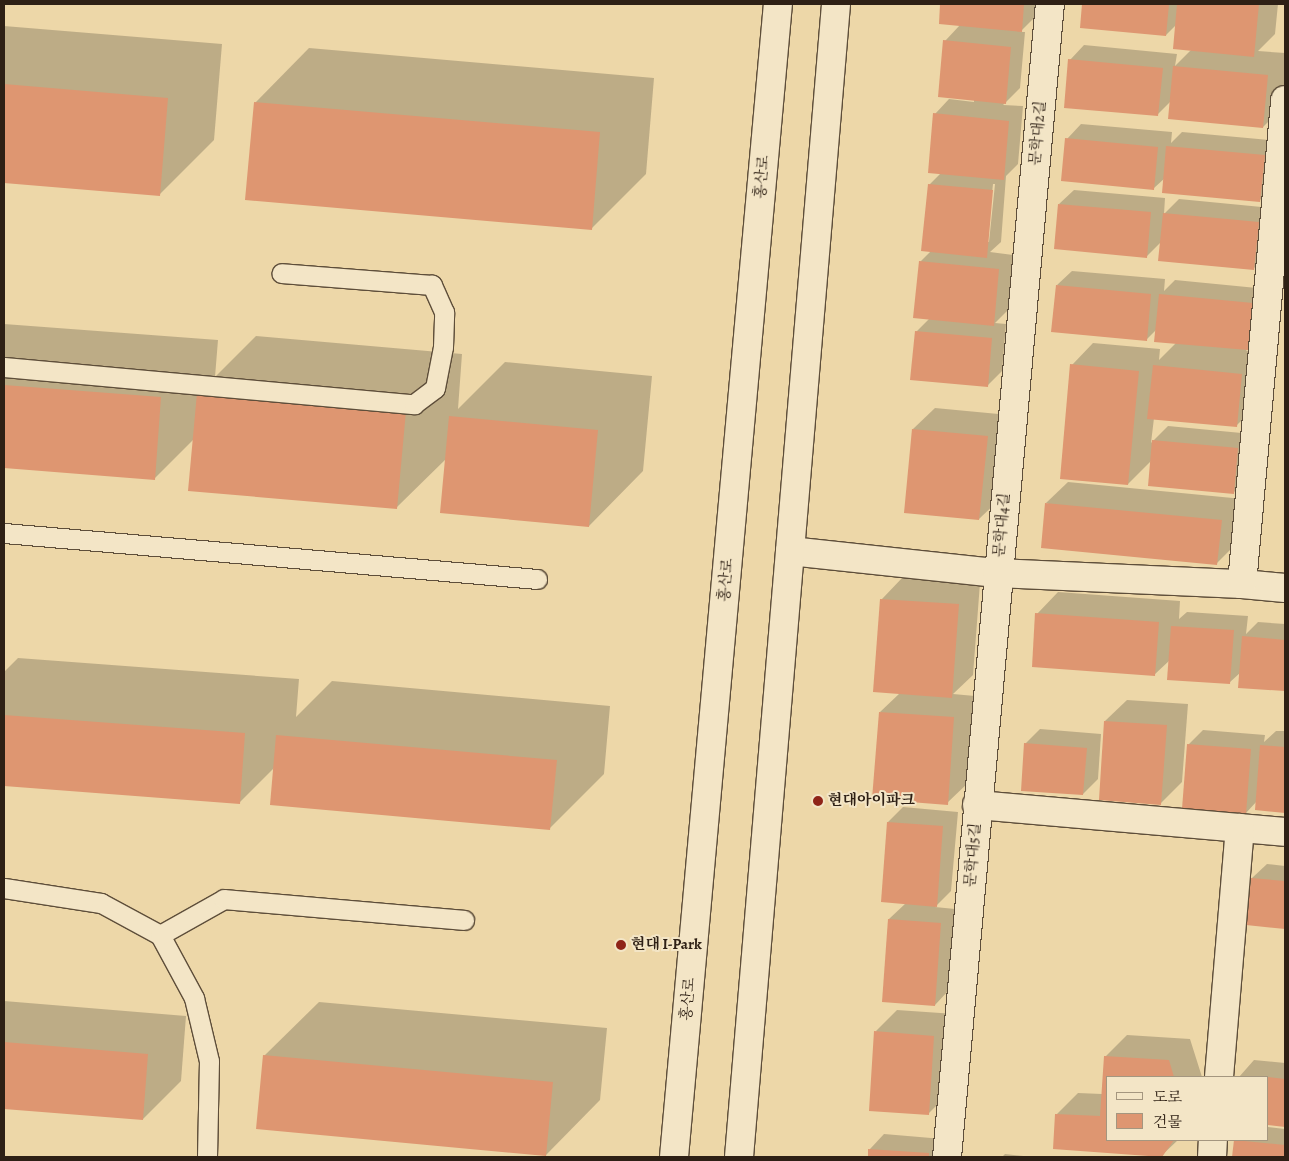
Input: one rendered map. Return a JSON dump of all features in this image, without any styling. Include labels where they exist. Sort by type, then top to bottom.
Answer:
[{"type":"street","name":"홍산로","points":[[674,1157],[778,4]]},
{"type":"street","points":[[739,1157],[836,4]]},
{"type":"street","name":"문학대2길","points":[[1026,263],[1050,4]]},
{"type":"street","points":[[1242,584],[1285,100]]},
{"type":"street","name":"문학대4길","points":[[1026,263],[997,573],[1242,584],[1285,588]]},
{"type":"street","points":[[790,551],[997,573],[977,805]]},
{"type":"street","name":"문학대5길","points":[[948,1148],[977,805],[1285,832]]},
{"type":"street","points":[[1219,1076],[1240,828]]},
{"type":"street","points":[[1212,1157],[1213,1141]]},
{"type":"lane","points":[[4,367],[414,404],[436,388],[443,347],[444,312],[432,286],[281,273]]},
{"type":"lane","points":[[4,533],[537,579]]},
{"type":"lane","points":[[4,888],[101,903],[160,935],[194,998],[209,1060],[207,1157]]},
{"type":"lane","points":[[160,935],[224,899],[464,920]]},
{"type":"building","points":[[940,4],[1024,4],[1022,32],[939,24]]},
{"type":"building","points":[[1082,4],[1169,4],[1166,36],[1080,28]]},
{"type":"building","points":[[1177,4],[1259,4],[1254,57],[1173,49]]},
{"type":"building","points":[[943,40],[1011,47],[1006,104],[938,97]]},
{"type":"building","points":[[1068,59],[1163,68],[1158,116],[1064,108]]},
{"type":"building","points":[[1173,66],[1268,75],[1263,128],[1168,119]]},
{"type":"building","points":[[4,84],[168,98],[160,196],[4,183]]},
{"type":"building","points":[[254,102],[600,132],[592,230],[245,200]]},
{"type":"building","points":[[933,113],[1009,121],[1004,180],[928,173]]},
{"type":"building","points":[[1065,138],[1158,147],[1154,190],[1061,181]]},
{"type":"building","points":[[1166,146],[1265,155],[1260,202],[1162,193]]},
{"type":"building","points":[[928,184],[993,190],[987,258],[921,251]]},
{"type":"building","points":[[1058,204],[1151,212],[1147,258],[1054,249]]},
{"type":"building","points":[[1163,213],[1259,222],[1254,270],[1158,261]]},
{"type":"building","points":[[919,261],[999,269],[994,326],[913,318]]},
{"type":"building","points":[[1056,285],[1151,294],[1147,341],[1051,332]]},
{"type":"building","points":[[1159,294],[1253,303],[1248,350],[1154,342]]},
{"type":"building","points":[[915,331],[992,338],[988,387],[910,380]]},
{"type":"building","points":[[1070,364],[1139,371],[1128,485],[1060,479]]},
{"type":"building","points":[[1153,365],[1242,374],[1237,427],[1147,419]]},
{"type":"building","points":[[4,385],[161,397],[155,480],[4,468]]},
{"type":"building","points":[[197,393],[406,411],[397,509],[188,491]]},
{"type":"building","points":[[449,416],[598,430],[589,527],[440,513]]},
{"type":"building","points":[[912,429],[988,436],[979,520],[904,513]]},
{"type":"building","points":[[1152,440],[1238,448],[1234,494],[1148,486]]},
{"type":"building","points":[[1045,503],[1222,520],[1217,565],[1041,548]]},
{"type":"building","points":[[880,599],[959,604],[952,698],[873,692]]},
{"type":"building","points":[[1035,613],[1159,622],[1155,676],[1032,667]]},
{"type":"building","points":[[1171,626],[1234,630],[1230,684],[1167,680]]},
{"type":"building","points":[[1242,636],[1285,640],[1285,691],[1238,688]]},
{"type":"building","points":[[879,712],[954,717],[948,805],[872,799]]},
{"type":"building","points":[[4,715],[245,733],[240,804],[4,786]]},
{"type":"building","points":[[1104,721],[1167,725],[1161,805],[1099,800]]},
{"type":"building","points":[[276,735],[557,760],[550,830],[270,805]]},
{"type":"building","points":[[1024,743],[1087,748],[1083,795],[1021,791]]},
{"type":"building","points":[[1187,744],[1251,749],[1246,814],[1182,809]]},
{"type":"building","points":[[1260,745],[1285,747],[1285,813],[1255,810]]},
{"type":"building","points":[[887,822],[943,826],[937,907],[881,902]]},
{"type":"building","points":[[1251,878],[1285,881],[1285,929],[1246,925]]},
{"type":"building","points":[[888,919],[941,923],[935,1006],[882,1002]]},
{"type":"building","points":[[874,1031],[934,1036],[929,1115],[869,1111]]},
{"type":"building","points":[[4,1042],[148,1054],[143,1120],[4,1109]]},
{"type":"building","points":[[263,1055],[553,1082],[546,1156],[256,1129]]},
{"type":"building","points":[[1104,1056],[1169,1060],[1174,1076],[1106,1076],[1106,1141],[1173,1141],[1162,1157],[1053,1149],[1055,1114],[1100,1116]]},
{"type":"building","points":[[1269,1077],[1285,1079],[1285,1127],[1269,1125]]},
{"type":"building","points":[[1234,1141],[1285,1145],[1285,1157],[1232,1157]]},
{"type":"building","points":[[868,1149],[929,1153],[929,1157],[868,1157]]},
{"type":"place","name":"현대아이파크","points":[[818,801]]},
{"type":"place","name":"현대 I-Park","points":[[621,945]]}]
